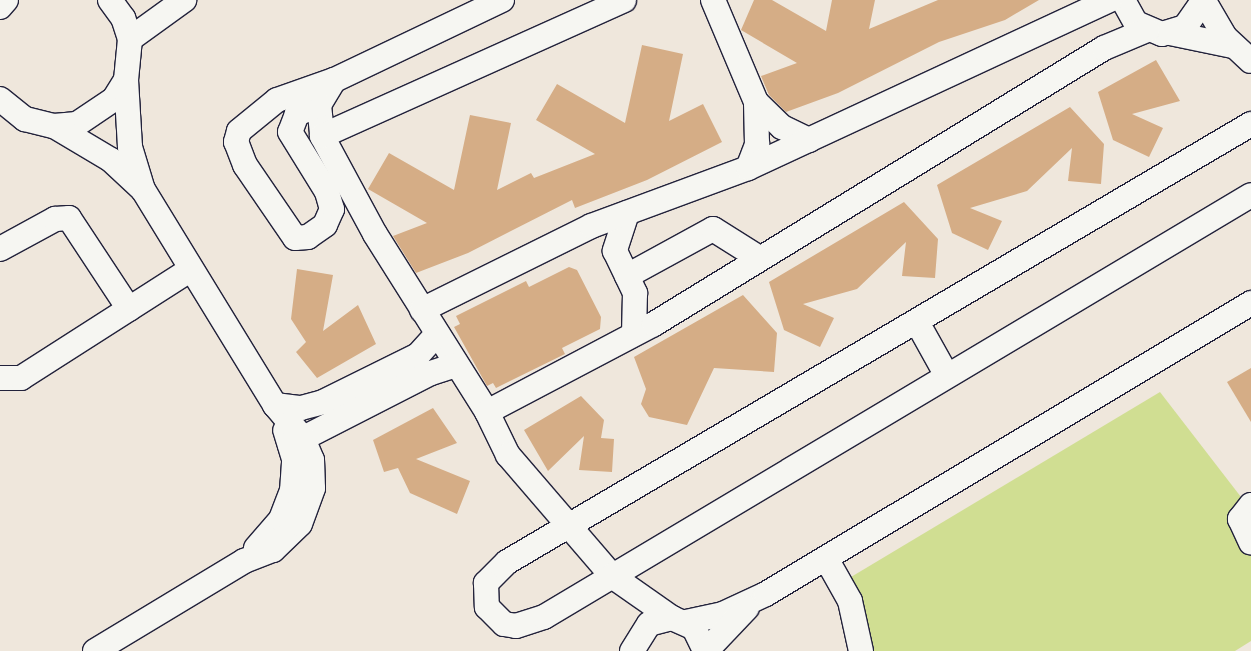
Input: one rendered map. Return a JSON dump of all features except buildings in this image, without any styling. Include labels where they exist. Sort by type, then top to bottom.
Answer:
[{"type":"street","points":[[0,7],[6,0]]},
{"type":"street","points":[[95,651],[244,561],[274,530],[288,506],[294,475],[296,441],[190,270],[143,190],[130,147],[126,80],[130,39],[123,18],[110,0]]},
{"type":"street","points":[[130,39],[184,0]]},
{"type":"street","points":[[319,105],[297,114],[290,132],[327,192],[332,209],[325,225],[308,237],[294,238],[245,165],[236,142],[239,130],[277,100],[334,80],[502,0]]},
{"type":"street","points":[[322,136],[624,0]]},
{"type":"street","points":[[713,0],[756,102],[757,144],[748,168]]},
{"type":"street","points":[[422,310],[574,235],[748,168],[1110,0]]},
{"type":"street","points":[[1123,0],[1128,14],[1147,30]]},
{"type":"street","points":[[1170,33],[1192,22],[1204,0],[1242,54]]},
{"type":"street","points":[[487,412],[672,312],[1104,48],[1147,30],[1170,33],[1242,54]]},
{"type":"street","points":[[54,126],[77,124],[97,114],[126,80]]},
{"type":"street","points":[[334,80],[319,105],[322,136],[436,335],[487,412],[508,454],[567,528],[612,576],[700,635],[706,651],[757,599]]},
{"type":"street","points":[[0,98],[25,119]]},
{"type":"street","points":[[756,102],[782,127],[809,140]]},
{"type":"street","points":[[0,122],[25,119],[54,126],[111,160],[143,190]]},
{"type":"street","points":[[1251,124],[492,573],[484,595],[494,617],[504,624],[528,624],[612,576],[946,374],[1251,195]]},
{"type":"street","points":[[627,213],[616,251],[631,284],[634,332]]},
{"type":"street","points":[[0,249],[55,219],[69,218],[128,309]]},
{"type":"street","points":[[631,284],[712,229],[759,258]]},
{"type":"street","points":[[574,235],[616,251]]},
{"type":"street","points":[[0,378],[21,378],[190,270]]},
{"type":"street","points":[[631,284],[672,312]]},
{"type":"street","points":[[612,576],[634,646],[660,619],[679,620],[757,599],[827,560],[1251,303]]},
{"type":"street","points":[[917,322],[946,374]]},
{"type":"street","points":[[296,441],[418,355],[436,335]]},
{"type":"street","points":[[275,405],[312,406],[357,398],[456,365]]},
{"type":"street","points":[[1251,506],[1240,519],[1251,543]]},
{"type":"street","points":[[827,560],[850,601],[861,651]]},
{"type":"green space","points":[[1160,392],[1251,510],[1251,641],[1235,651],[863,651],[846,580]]}]
